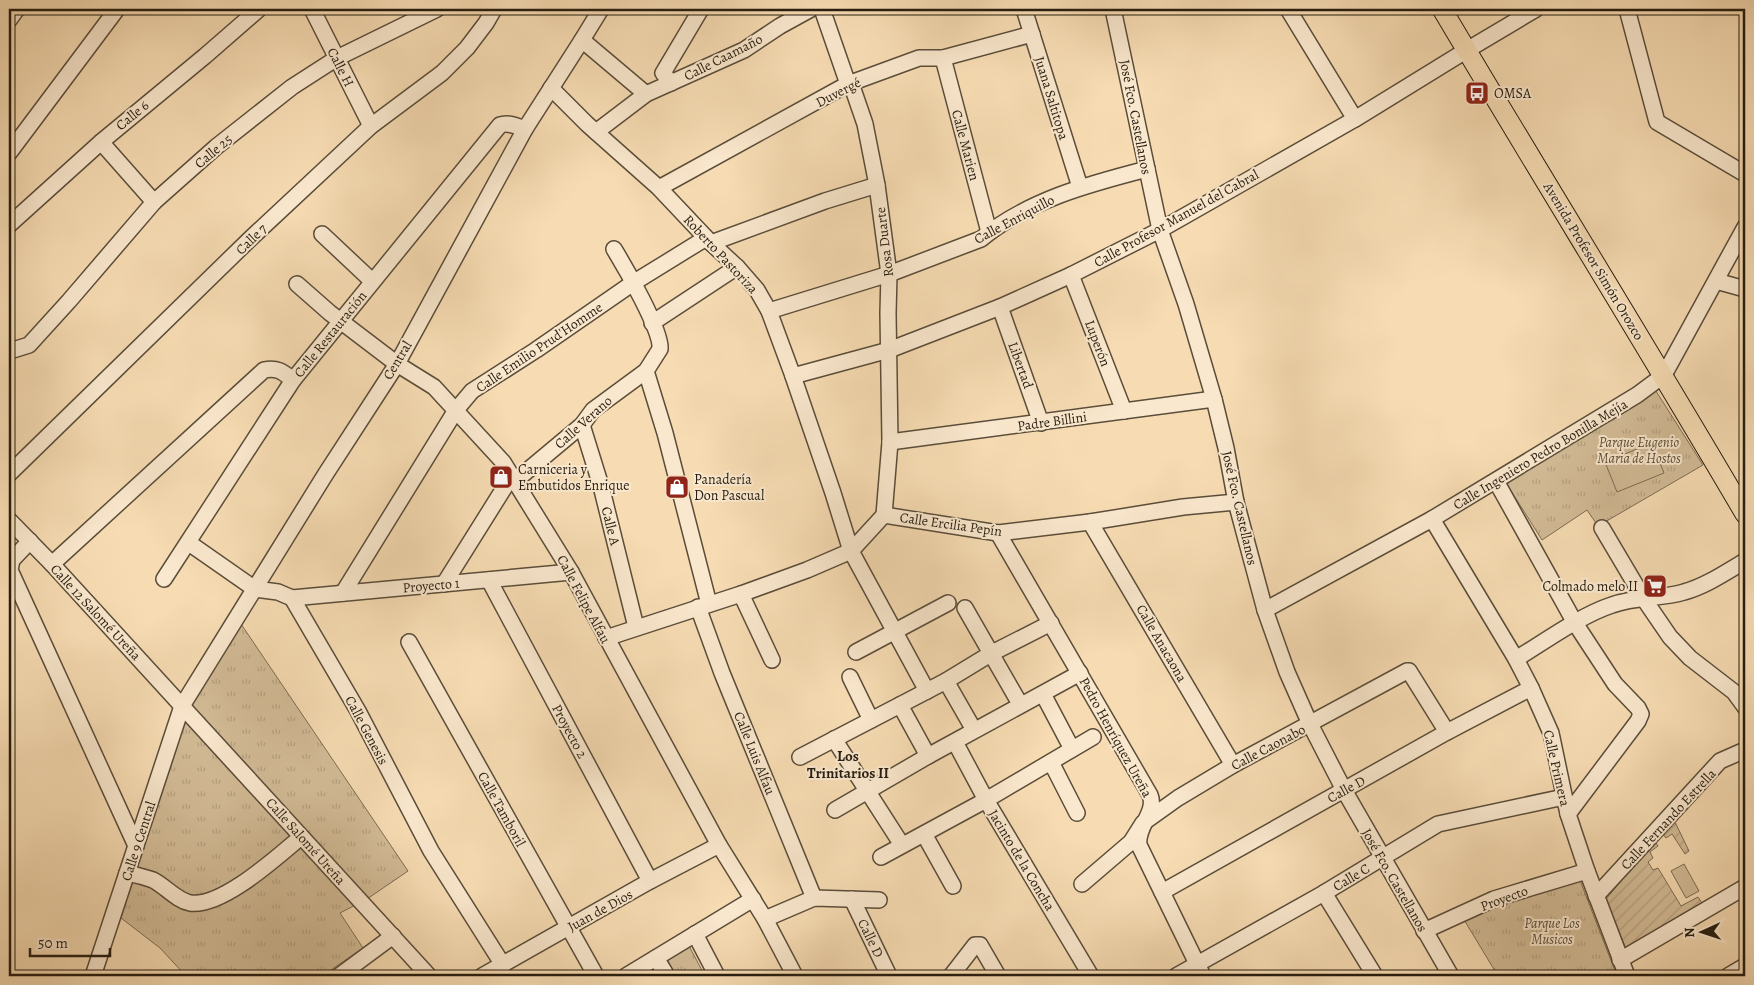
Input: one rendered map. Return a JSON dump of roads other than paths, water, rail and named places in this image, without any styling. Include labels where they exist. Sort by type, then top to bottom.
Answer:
[{"type":"main road","name":"Avenida Profesor Simón Orozco","points":[[1442,9],[1664,375],[1745,514]]},
{"type":"street","points":[[9,20],[17,9]]},
{"type":"street","points":[[9,153],[118,9]]},
{"type":"street","name":"Calle 6","points":[[9,225],[101,142],[259,9]]},
{"type":"street","name":"Calle H","points":[[312,9],[370,126]]},
{"type":"street","name":"Calle 25","points":[[9,349],[13,350],[29,344],[69,301],[154,202],[216,147],[292,87],[337,58],[437,9]]},
{"type":"street","name":"Calle 7","points":[[9,474],[251,238],[370,126],[442,73],[467,48],[494,9]]},
{"type":"street","points":[[667,78],[702,9]]},
{"type":"street","name":"Calle Caamaño","points":[[596,132],[667,78],[744,50],[780,26],[811,9]]},
{"type":"street","name":"Rosa Duarte","points":[[822,9],[848,84],[854,92],[865,124],[877,184],[889,274],[890,442],[884,515]]},
{"type":"street","name":"Juana Saltitopa","points":[[1024,9],[1080,187]]},
{"type":"street","name":"José Fco. Castellanos","points":[[1113,9],[1160,230],[1186,304],[1214,399],[1226,448],[1236,502],[1265,610],[1287,672],[1310,724],[1382,858],[1451,976]]},
{"type":"street","points":[[1288,9],[1355,119]]},
{"type":"street","name":"Calle Profesor Manuel del Cabral","points":[[793,376],[889,350],[1000,307],[1071,275],[1160,230],[1355,119],[1536,9]]},
{"type":"street","points":[[1627,9],[1657,122],[1745,174]]},
{"type":"street","name":"Central","points":[[182,706],[396,364],[525,129],[582,40],[595,10]]},
{"type":"street","name":"Duvergé","points":[[659,188],[848,84],[920,58],[943,58],[1032,34]]},
{"type":"street","points":[[582,40],[646,94]]},
{"type":"street","name":"Calle Marien","points":[[943,58],[989,232]]},
{"type":"street","name":"Roberto Pastoriza","points":[[550,88],[659,188],[737,267],[757,290],[769,311],[793,376],[851,551],[926,690]]},
{"type":"street","name":"Calle Restauración","points":[[164,579],[293,380],[372,281],[500,125],[504,123],[525,129]]},
{"type":"street","points":[[101,142],[154,202]]},
{"type":"street","name":"Calle Enriquillo","points":[[769,311],[889,274],[981,239],[989,232],[1031,208],[1080,187],[1147,169]]},
{"type":"street","name":"Calle Emilio Prud'Homme","points":[[343,593],[456,410],[472,391],[634,284],[709,240],[877,184]]},
{"type":"street","name":"Calle Ingeniero Pedro Bonilla Mejía","points":[[1265,610],[1432,519],[1638,395],[1664,375],[1745,227]]},
{"type":"street","points":[[322,234],[372,281]]},
{"type":"street","name":"Calle Verano","points":[[511,477],[520,476],[582,426],[593,410],[646,371],[661,347],[634,284],[614,249]]},
{"type":"street","points":[[652,323],[737,267]]},
{"type":"street","name":"Luperón","points":[[1071,275],[1124,411]]},
{"type":"street","points":[[1716,281],[1745,289]]},
{"type":"street","name":"Calle Felipe Alfau","points":[[297,284],[396,364],[434,387],[503,462],[571,572],[719,846],[765,919],[795,976]]},
{"type":"street","name":"Libertad","points":[[1000,307],[1041,423]]},
{"type":"street","points":[[52,564],[264,370],[272,368],[280,370],[293,380]]},
{"type":"street","name":"Calle Luis Alfau","points":[[646,371],[665,433],[704,606],[722,673],[814,898]]},
{"type":"street","name":"Padre Billini","points":[[890,442],[1214,399]]},
{"type":"street","name":"Calle A","points":[[582,426],[601,486],[636,627]]},
{"type":"street","points":[[444,584],[511,477]]},
{"type":"street","points":[[1496,481],[1575,623],[1615,684],[1638,708],[1641,714],[1638,721],[1568,814]]},
{"type":"street","name":"Calle Ercilia Pepín","points":[[606,638],[741,594],[807,570],[851,551],[884,515],[998,533],[1090,522],[1183,507],[1236,502]]},
{"type":"street","name":"Calle Primera","points":[[1432,519],[1516,659],[1551,732],[1568,814],[1596,896],[1627,976]]},
{"type":"street","name":"Calle 12 Salomé Ureña","points":[[9,520],[52,564],[182,706]]},
{"type":"street","name":"Calle Anacaona","points":[[1090,522],[1233,765]]},
{"type":"street","points":[[1602,528],[1644,598],[1679,648],[1740,689],[1745,707]]},
{"type":"street","name":"Pedro Henríquez Ureña","points":[[998,533],[1150,794],[1152,806],[1143,823],[1138,842],[1200,971]]},
{"type":"street","points":[[30,541],[12,560],[10,570],[136,846]]},
{"type":"street","points":[[189,543],[254,589],[278,592],[292,598]]},
{"type":"street","points":[[1516,659],[1575,623],[1609,606],[1620,602],[1669,596],[1694,589],[1745,560]]},
{"type":"street","name":"Proyecto 1","points":[[292,598],[571,572]]},
{"type":"street","name":"Proyecto 2","points":[[489,580],[650,882]]},
{"type":"street","points":[[741,594],[772,660]]},
{"type":"street","name":"Calle Genesis","points":[[292,598],[358,711],[431,851],[503,965]]},
{"type":"street","points":[[856,652],[948,603]]},
{"type":"street","points":[[965,608],[1020,704]]},
{"type":"street","points":[[800,757],[946,681],[992,653],[1051,623]]},
{"type":"street","name":"Calle Tamboril","points":[[409,642],[596,976]]},
{"type":"street","name":"Calle Caonabo","points":[[1082,884],[1131,842],[1143,823],[1178,798],[1233,765],[1408,670],[1447,732]]},
{"type":"street","points":[[835,810],[1020,704],[1043,694],[1080,673]]},
{"type":"street","points":[[850,677],[871,720]]},
{"type":"street","points":[[946,681],[974,730]]},
{"type":"street","name":"Calle D","points":[[1162,892],[1447,732],[1531,688]]},
{"type":"street","points":[[1043,694],[1072,749]]},
{"type":"street","points":[[900,705],[928,756]]},
{"type":"street","name":"Calle 9 Central","points":[[93,976],[182,706]]},
{"type":"street","name":"Calle Salomé Ureña","points":[[182,706],[429,976]]},
{"type":"street","points":[[881,857],[986,800],[1093,737]]},
{"type":"street","points":[[834,739],[902,846]]},
{"type":"street","name":"Jacinto de la Concha","points":[[955,742],[986,800],[1091,976]]},
{"type":"street","name":"Calle Fernando Estrella","points":[[1596,896],[1720,761],[1745,750]]},
{"type":"street","points":[[1051,762],[1077,813]]},
{"type":"street","name":"Calle C","points":[[1176,976],[1200,971],[1324,892],[1438,824],[1564,797]]},
{"type":"street","points":[[924,834],[953,886]]},
{"type":"street","points":[[127,873],[153,880],[190,903],[208,901],[229,892],[267,866],[302,837]]},
{"type":"street","name":"Juan de Dios","points":[[482,976],[650,882],[719,846]]},
{"type":"street","name":"Proyecto","points":[[1424,931],[1494,899],[1587,870]]},
{"type":"street","points":[[1620,960],[1745,887]]},
{"type":"street","points":[[1324,892],[1375,976]]},
{"type":"street","points":[[765,919],[814,898],[879,900]]},
{"type":"street","points":[[626,976],[753,899]]},
{"type":"street","name":"Calle D","points":[[852,899],[889,976]]},
{"type":"street","points":[[695,934],[717,976]]},
{"type":"street","points":[[339,976],[393,936]]},
{"type":"street","points":[[951,976],[977,944],[998,976]]},
{"type":"street","points":[[656,958],[667,976]]},
{"type":"street","points":[[1728,976],[1745,966]]},
{"type":"place","name":"OMSA","points":[[1477,93]]},
{"type":"place","name":"Carniceria y Embutidos Enrique","points":[[501,477]]},
{"type":"place","name":"Panadería Don Pascual","points":[[677,487]]},
{"type":"place","name":"Colmado melo II","points":[[1655,586]]},
{"type":"district","name":"Los Trinitarios II","points":[[848,764]]},
{"type":"park label","name":"Parque Eugenio Maria de Hostos","points":[[1639,450]]},
{"type":"park label","name":"Parque Los Musicos","points":[[1552,932]]}]
